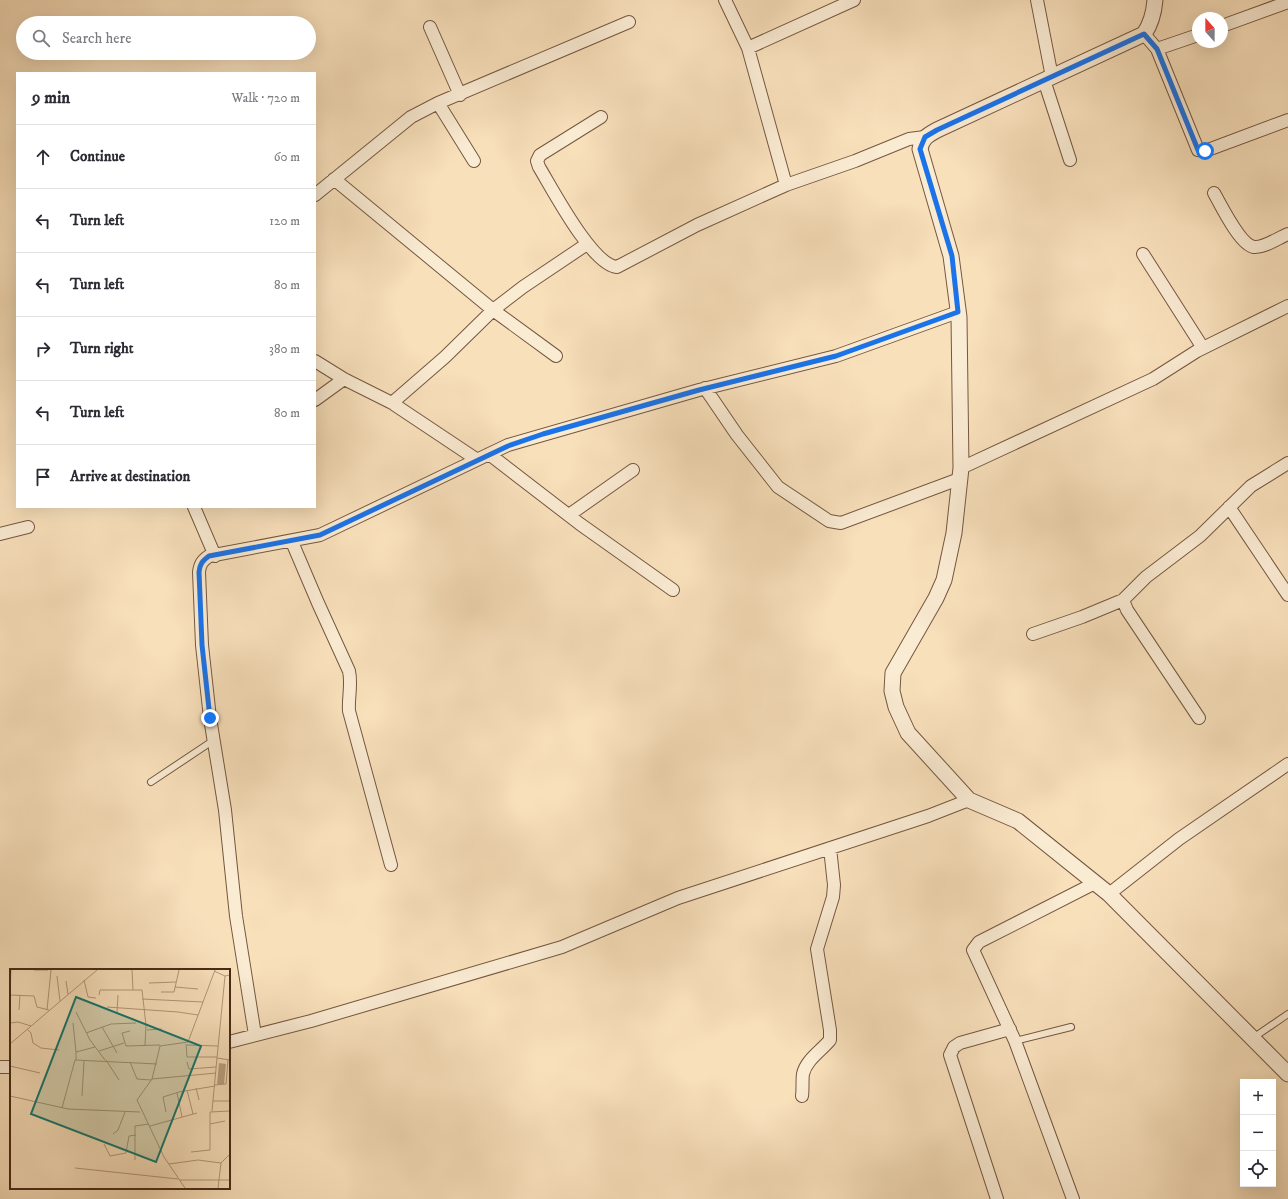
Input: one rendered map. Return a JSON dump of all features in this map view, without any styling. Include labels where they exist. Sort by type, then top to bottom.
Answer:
[{"type":"street","points":[[725,0],[748,48],[786,185]]},
{"type":"street","points":[[748,48],[854,0]]},
{"type":"street","points":[[1037,0],[1048,78],[1070,160]]},
{"type":"street","points":[[601,117],[540,155],[537,161],[539,167],[586,244],[606,264],[617,267],[697,225],[786,185],[855,161],[909,139],[925,137],[1144,34],[1148,28],[1154,10],[1155,0]]},
{"type":"street","points":[[1228,24],[1288,2]]},
{"type":"street","points":[[316,194],[411,117],[438,103],[629,22]]},
{"type":"street","points":[[430,27],[460,94]]},
{"type":"street","points":[[1144,34],[1157,49],[1198,150],[1205,151],[1288,120]]},
{"type":"street","points":[[1157,49],[1192,37]]},
{"type":"street","points":[[438,103],[474,161]]},
{"type":"street","points":[[925,137],[920,149],[952,256],[958,312],[960,474],[954,533],[944,580],[936,598],[893,673],[892,691],[896,707],[908,733],[969,800],[1018,821],[1109,894],[1288,1074]]},
{"type":"street","points":[[334,179],[493,310],[556,356]]},
{"type":"street","points":[[1214,193],[1240,237],[1253,247],[1260,246],[1288,234]]},
{"type":"street","points":[[392,403],[445,357],[493,310],[586,244]]},
{"type":"street","points":[[1143,254],[1203,348]]},
{"type":"street","points":[[706,388],[737,436],[778,487],[829,521],[841,523],[960,474],[1153,379],[1203,348],[1288,306]]},
{"type":"street","points":[[255,1035],[236,916],[225,810],[214,740],[202,645],[199,572],[200,564],[204,559],[320,535],[334,530],[476,459],[543,434],[706,388],[836,356],[958,312]]},
{"type":"street","points":[[316,362],[344,379],[392,403],[476,459]]},
{"type":"street","points":[[316,399],[344,379]]},
{"type":"street","points":[[489,454],[569,515],[673,590]]},
{"type":"street","points":[[1032,634],[1082,617],[1123,600],[1146,577],[1200,536],[1251,486],[1288,463]]},
{"type":"street","points":[[569,515],[633,470]]},
{"type":"street","points":[[1229,507],[1288,595]]},
{"type":"street","points":[[194,508],[215,556]]},
{"type":"street","points":[[0,534],[28,527]]},
{"type":"street","points":[[292,542],[318,604],[349,671],[351,679],[348,700],[349,711],[391,864]]},
{"type":"street","points":[[1123,600],[1127,610],[1199,718]]},
{"type":"street","points":[[1109,894],[1179,839],[1288,764]]},
{"type":"street","points":[[230,1042],[311,1021],[562,947],[678,898],[928,816],[969,800]]},
{"type":"street","points":[[802,1096],[803,1074],[806,1066],[830,1040],[830,1030],[817,949],[833,897],[834,885],[830,848]]},
{"type":"street","points":[[1073,1199],[1010,1028],[973,950],[979,942],[1095,883]]},
{"type":"street","points":[[997,1199],[950,1055],[954,1047],[960,1043],[1010,1028]]},
{"type":"lane","points":[[151,782],[214,740]]},
{"type":"lane","points":[[1252,1038],[1288,1014]]},
{"type":"lane","points":[[1015,1041],[1071,1027]]},
{"type":"route","points":[[210,718],[202,645],[199,572],[200,564],[209,556],[292,542],[320,535],[334,530],[476,459],[508,446],[543,434],[699,390],[836,356],[958,312],[952,256],[920,149],[921,143],[925,137],[937,130],[1144,34],[1157,49],[1198,150],[1205,151]]}]
